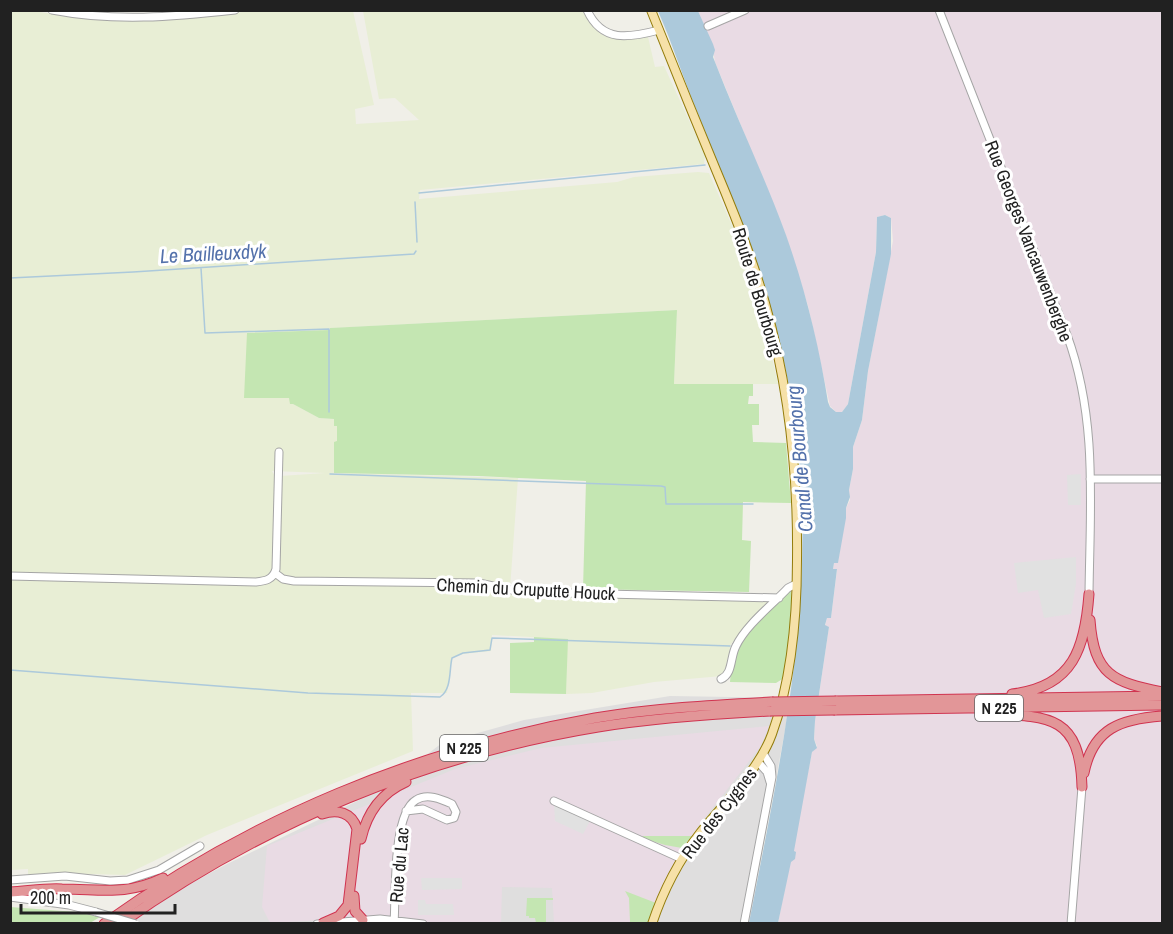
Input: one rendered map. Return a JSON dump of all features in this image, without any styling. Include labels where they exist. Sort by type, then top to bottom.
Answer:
[{"type":"highway","points":[[1089,594],[1093,642],[1101,663],[1110,674],[1126,684],[1162,694]]},
{"type":"highway","points":[[945,699],[1023,692],[1039,687],[1061,675],[1072,664],[1080,648],[1085,631],[1089,594]]},
{"type":"highway","name":"N 225","points":[[835,706],[945,699],[1162,694]]},
{"type":"highway","name":"N 225","points":[[104,924],[206,858],[264,827],[343,791],[400,769],[475,745],[545,728],[604,717],[676,708],[835,706],[919,709],[1162,705]]},
{"type":"highway","name":"N 225","points":[[120,924],[178,885],[299,819],[409,775],[478,754],[558,735],[619,724],[771,706]]},
{"type":"highway","points":[[919,709],[1025,715],[1052,721],[1068,732],[1076,746],[1081,763],[1082,788]]},
{"type":"highway","points":[[1082,788],[1085,768],[1091,752],[1106,731],[1128,720],[1162,716]]},
{"type":"highway","points":[[338,923],[351,910],[361,837],[369,816],[379,801],[392,789],[404,783],[478,754]]},
{"type":"highway","points":[[239,850],[323,814],[337,811],[349,815],[355,822],[357,831],[348,905],[339,916],[323,923]]},
{"type":"highway","points":[[10,892],[58,889],[131,890],[155,882],[206,858]]},
{"type":"highway","points":[[354,896],[355,911],[363,920]]},
{"type":"main road","name":"Route de Bourbourg","points":[[651,10],[746,245],[772,329],[784,388],[792,448],[796,508],[796,586],[790,666],[774,726],[763,753]]},
{"type":"main road","name":"Rue des Cygnes","points":[[654,924],[682,860],[699,834],[763,753]]},
{"type":"street","points":[[52,10],[87,16],[133,18],[173,17],[235,10]]},
{"type":"street","points":[[587,10],[597,26],[612,35],[632,35],[659,30]]},
{"type":"street","points":[[708,27],[745,10]]},
{"type":"street","name":"Rue Georges Vancauwenberghe","points":[[939,10],[1077,364],[1088,421],[1089,594]]},
{"type":"street","points":[[10,576],[259,582],[271,579],[275,573],[279,452]]},
{"type":"street","points":[[1090,479],[1162,479]]},
{"type":"street","name":"Chemin du Cruputte Houck","points":[[275,573],[284,579],[294,581],[483,584],[521,592],[779,598]]},
{"type":"street","points":[[721,680],[728,674],[735,648],[740,639],[790,587],[796,586]]},
{"type":"street","points":[[744,924],[772,769],[763,753]]},
{"type":"street","points":[[758,762],[769,776],[770,787]]},
{"type":"street","points":[[1071,924],[1082,788]]},
{"type":"street","points":[[427,797],[450,803],[456,809],[454,818],[447,820],[423,809],[406,811],[415,800],[427,797]]},
{"type":"street","points":[[554,801],[682,860]]},
{"type":"street","name":"Rue du Lac","points":[[392,921],[397,846],[406,811]]},
{"type":"street","points":[[10,880],[61,876],[113,881],[128,880],[159,870],[200,846]]},
{"type":"street","points":[[10,899],[83,909],[136,924]]},
{"type":"street","name":"Rue du Lac","points":[[316,924],[363,920],[423,924]]},
{"type":"shaded area","points":[[698,11],[1162,11],[1162,923],[778,923],[812,752],[817,746],[814,739],[815,721],[829,627],[825,626],[827,618],[831,618],[837,570],[833,569],[834,562],[838,562],[846,508],[850,500],[853,447],[862,420],[868,371],[893,241],[891,218],[885,215],[877,217],[876,252],[848,404],[842,412],[836,412],[830,406],[808,306],[785,233],[715,62],[712,44]]},
{"type":"shaded area","points":[[1081,474],[1081,505],[1068,505],[1067,475]]},
{"type":"shaded area","points":[[1076,557],[1076,584],[1071,614],[1044,618],[1038,590],[1018,593],[1014,563]]},
{"type":"shaded area","points":[[670,696],[791,698],[749,923],[130,924],[175,892],[225,865],[382,789],[442,743],[524,720]]},
{"type":"shaded area","points":[[769,726],[761,746],[700,824],[675,864],[649,923],[554,923],[552,888],[502,887],[501,923],[429,923],[398,916],[270,923],[262,907],[267,846],[455,769],[541,748]]},
{"type":"shaded area","points":[[554,804],[590,821],[583,834],[555,821]]},
{"type":"shaded area","points":[[421,878],[462,878],[462,889],[422,890]]},
{"type":"shaded area","points":[[418,900],[425,900],[426,904],[453,904],[454,915],[418,915]]},
{"type":"green space","points":[[260,10],[353,11],[374,105],[355,109],[356,124],[419,120],[395,98],[379,99],[363,11],[583,11],[601,34],[615,39],[648,37],[655,67],[664,66],[705,155],[704,164],[420,190],[419,199],[617,182],[634,177],[709,173],[737,237],[757,293],[778,384],[674,384],[677,310],[331,328],[289,398],[293,404],[319,418],[334,419],[337,426],[337,442],[334,442],[334,473],[518,478],[510,589],[488,583],[287,578],[280,573],[278,567],[280,476],[325,473],[272,471],[276,478],[274,570],[265,579],[11,575],[11,11],[33,11],[80,18],[161,21]]},
{"type":"green space","points":[[677,310],[674,384],[753,384],[753,396],[749,396],[748,404],[759,404],[759,425],[752,425],[753,442],[786,443],[791,503],[743,502],[742,540],[751,541],[749,592],[583,589],[586,481],[334,473],[334,442],[337,441],[337,426],[334,426],[334,419],[319,418],[290,404],[289,398],[244,398],[247,333]]},
{"type":"green space","points":[[276,578],[280,580],[481,585],[528,594],[770,601],[731,644],[722,676],[654,682],[592,693],[566,694],[567,639],[492,635],[491,651],[452,657],[447,693],[411,693],[413,751],[207,835],[125,875],[56,873],[28,876],[28,869],[11,870],[11,579],[268,583]]},
{"type":"green space","points":[[788,591],[791,591],[792,600],[788,658],[784,678],[776,683],[730,682],[740,641]]},
{"type":"green space","points":[[534,637],[568,639],[566,694],[510,693],[510,643],[534,642]]},
{"type":"green space","points":[[643,836],[692,836],[682,848],[642,838]]},
{"type":"green space","points":[[625,891],[656,903],[648,923],[630,922],[629,898]]},
{"type":"green space","points":[[527,898],[553,898],[553,900],[546,900],[546,923],[536,923],[535,918],[526,916]]},
{"type":"green space","points":[[10,907],[76,912],[100,917],[90,923],[11,923]]},
{"type":"water","name":"Canal de Bourbourg","points":[[658,11],[698,11],[713,44],[715,50],[713,57],[769,190],[793,255],[811,317],[828,402],[836,412],[842,412],[848,404],[876,252],[877,217],[885,215],[891,218],[891,254],[868,371],[862,420],[853,447],[850,497],[846,508],[838,563],[834,563],[833,569],[837,569],[831,618],[827,618],[825,625],[829,627],[815,721],[814,739],[817,748],[812,752],[794,851],[796,852],[795,859],[791,862],[778,923],[749,923],[784,735],[800,608],[801,481],[794,417],[778,336],[767,297],[741,221]]},
{"type":"waterway","name":"Le Bailleuxdyk","points":[[419,193],[705,165]]},
{"type":"waterway","name":"Le Bailleuxdyk","points":[[415,202],[417,242]]},
{"type":"waterway","name":"Le Bailleuxdyk","points":[[10,278],[414,254],[416,251]]},
{"type":"waterway","points":[[201,268],[205,333],[329,329],[329,412]]},
{"type":"waterway","points":[[330,474],[661,486],[665,487],[666,504],[753,504]]},
{"type":"waterway","points":[[10,670],[308,693],[440,697],[447,689],[452,658],[463,653],[490,650],[492,638],[730,646]]}]
